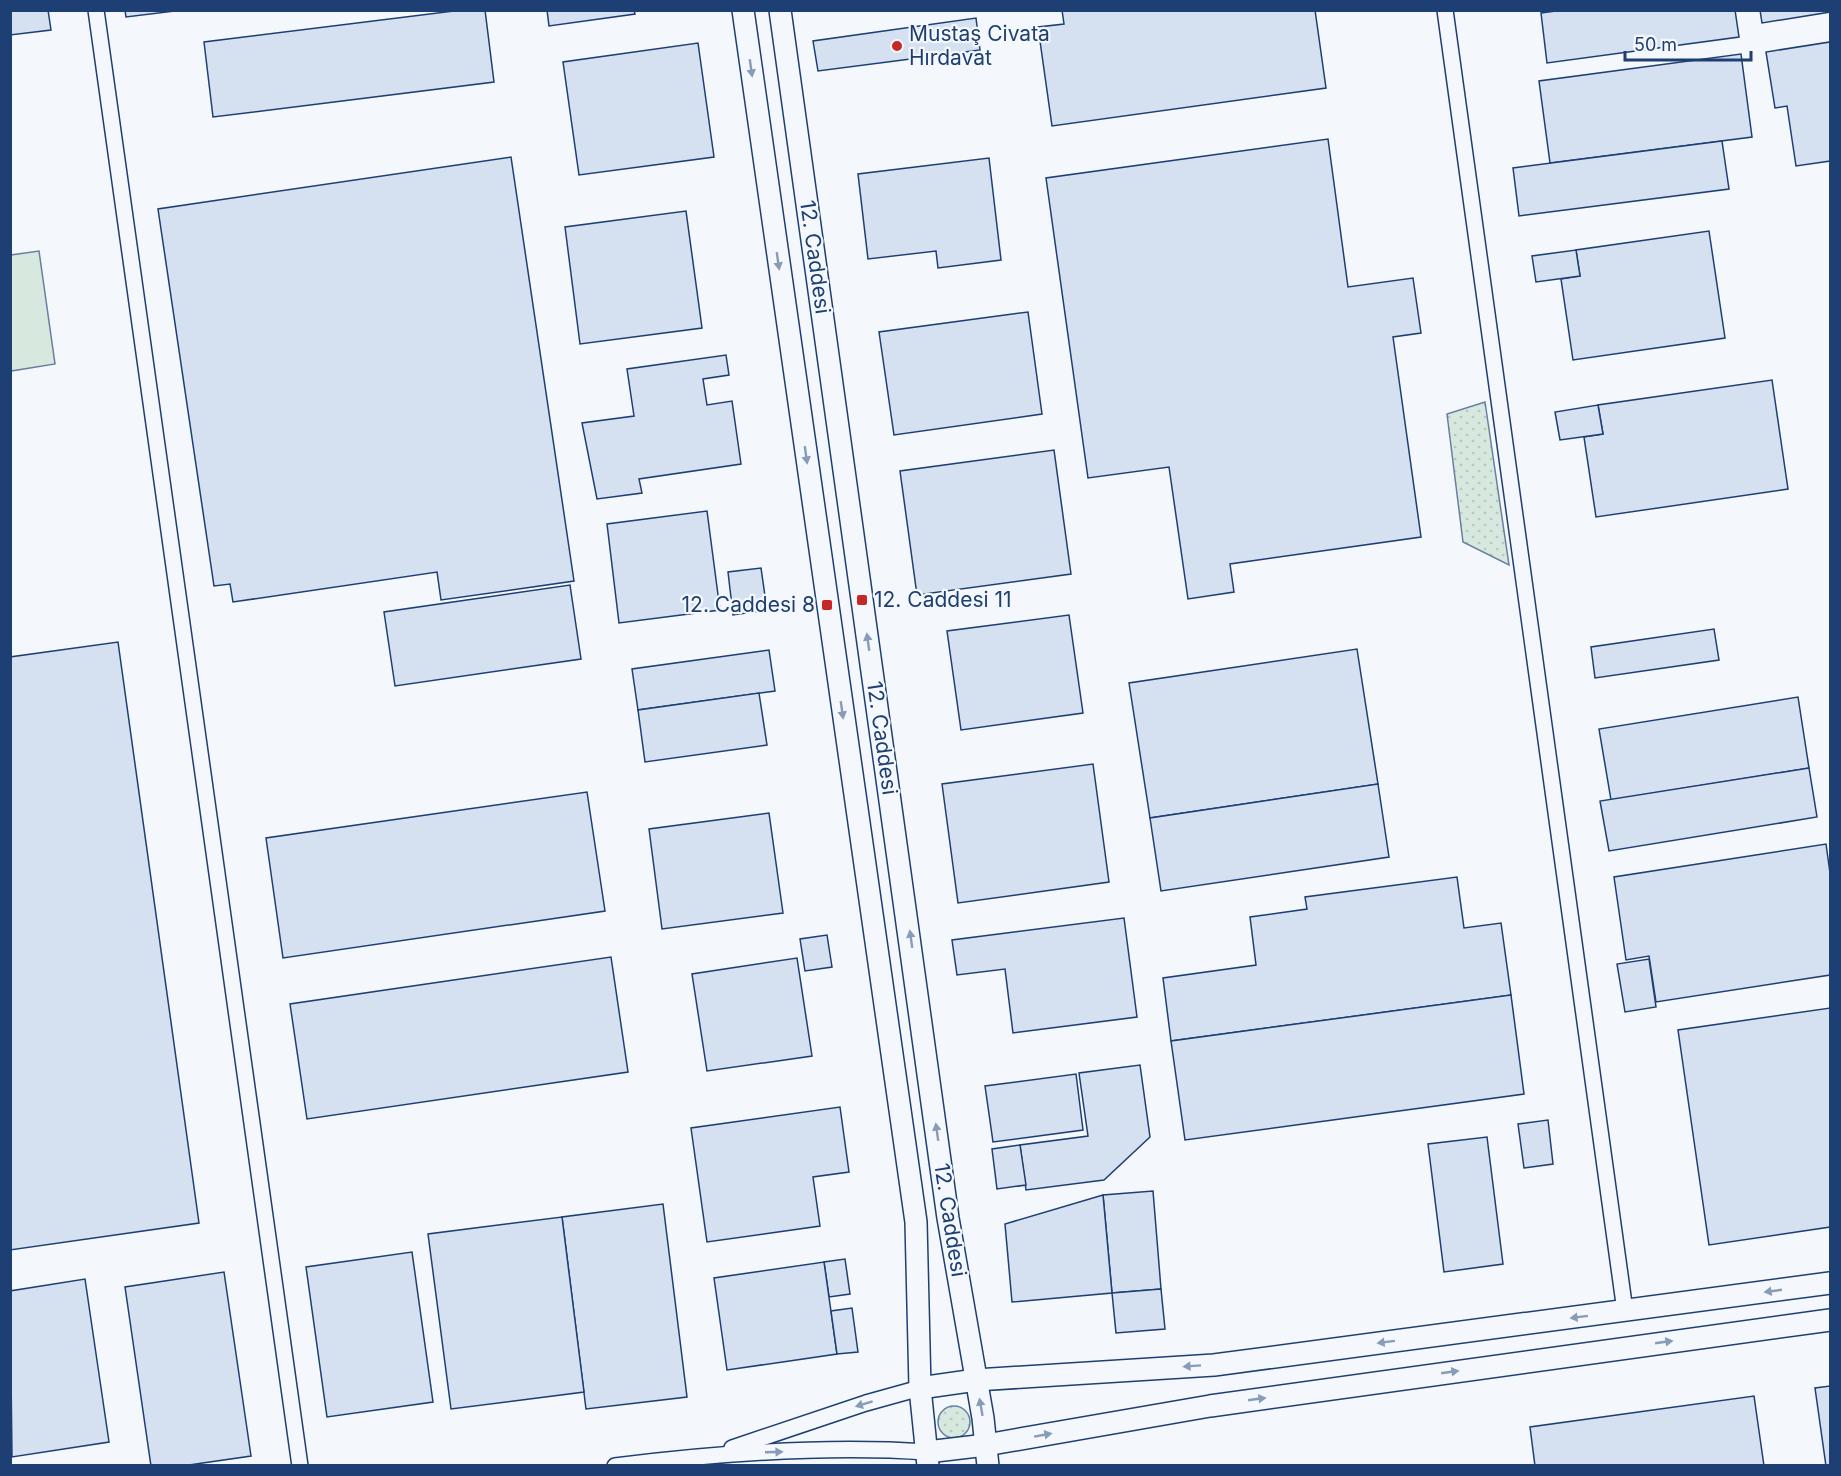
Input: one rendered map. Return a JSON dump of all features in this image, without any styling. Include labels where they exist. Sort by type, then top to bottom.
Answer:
[{"type":"street","points":[[96,10],[300,1466]]},
{"type":"street","name":"12. Caddesi","points":[[742,10],[916,1222],[920,1388],[928,1459]]},
{"type":"street","name":"12. Caddesi","points":[[780,10],[948,1218],[987,1455]]},
{"type":"street","points":[[1445,10],[1631,1346]]},
{"type":"street","points":[[715,1454],[866,1403],[920,1388],[976,1380],[1214,1365],[1830,1283]]},
{"type":"street","points":[[615,1466],[715,1454],[875,1448],[928,1459],[987,1455],[1210,1406],[1830,1320]]},
{"type":"shaded area","points":[[39,251],[55,364],[11,371],[11,255]]},
{"type":"shaded area","points":[[1485,402],[1509,565],[1463,542],[1447,414]]},
{"type":"shaded area","points":[[954,1406],[966,1410],[970,1422],[966,1434],[954,1438],[942,1434],[938,1422],[942,1410]]},
{"type":"building","points":[[10,10],[48,10],[51,30],[10,35]]},
{"type":"building","points":[[125,10],[183,10],[126,17]]},
{"type":"building","points":[[462,10],[485,10],[494,82],[213,117],[204,42]]},
{"type":"building","points":[[547,10],[634,10],[635,14],[549,26]]},
{"type":"building","points":[[1062,10],[1315,10],[1326,88],[1052,126],[1038,27],[1064,24]]},
{"type":"building","points":[[1563,10],[1735,10],[1739,37],[1547,63],[1541,13]]},
{"type":"building","points":[[1760,10],[1830,10],[1830,12],[1762,23]]},
{"type":"building","name":"Mustaş Civata Hırdavat","points":[[976,18],[980,50],[818,71],[813,41]]},
{"type":"building","points":[[1830,42],[1830,161],[1796,166],[1787,106],[1775,108],[1766,52]]},
{"type":"building","points":[[698,43],[714,157],[579,175],[563,62]]},
{"type":"building","points":[[1741,54],[1752,137],[1550,163],[1539,81]]},
{"type":"building","points":[[1328,139],[1348,287],[1413,278],[1421,333],[1393,337],[1421,537],[1230,564],[1234,592],[1188,599],[1169,467],[1088,478],[1046,178]]},
{"type":"building","points":[[1722,141],[1729,189],[1519,216],[1513,168]]},
{"type":"building","points":[[511,157],[574,581],[441,600],[437,572],[233,602],[230,584],[214,586],[158,209]]},
{"type":"building","points":[[989,158],[1001,260],[938,268],[936,251],[868,259],[858,174]]},
{"type":"building","points":[[686,211],[702,328],[580,344],[565,227]]},
{"type":"building","points":[[1709,231],[1725,338],[1573,360],[1561,279],[1580,276],[1576,250]]},
{"type":"building","points":[[1576,250],[1580,276],[1536,282],[1532,256]]},
{"type":"building","points":[[1028,312],[1042,414],[894,435],[879,332]]},
{"type":"building","points":[[726,355],[729,375],[703,379],[707,405],[732,401],[741,464],[639,479],[642,493],[597,499],[582,423],[634,416],[627,369]]},
{"type":"building","points":[[1772,380],[1788,489],[1596,517],[1584,437],[1603,434],[1598,405]]},
{"type":"building","points":[[1598,405],[1603,434],[1560,440],[1555,412]]},
{"type":"building","points":[[1054,450],[1071,574],[917,595],[900,471]]},
{"type":"building","points":[[707,511],[720,610],[619,623],[607,524]]},
{"type":"building","points":[[761,568],[767,610],[733,615],[728,572]]},
{"type":"building","points":[[570,585],[581,659],[395,686],[384,612]]},
{"type":"building","points":[[1069,615],[1083,713],[961,730],[947,631]]},
{"type":"building","points":[[1714,629],[1719,660],[1595,678],[1591,647]]},
{"type":"building","points":[[118,642],[199,1223],[10,1250],[10,657]]},
{"type":"building","points":[[1357,649],[1378,784],[1150,818],[1129,683]]},
{"type":"building","points":[[769,650],[775,691],[638,710],[632,669]]},
{"type":"building","points":[[759,693],[767,745],[645,762],[638,710]]},
{"type":"building","points":[[1798,697],[1809,768],[1611,800],[1599,729]]},
{"type":"building","points":[[1093,764],[1109,882],[958,903],[942,784]]},
{"type":"building","points":[[1809,768],[1817,817],[1609,851],[1600,801]]},
{"type":"building","points":[[1378,784],[1389,857],[1161,891],[1150,818]]},
{"type":"building","points":[[587,792],[605,911],[283,958],[266,838]]},
{"type":"building","points":[[769,813],[783,913],[662,929],[649,829]]},
{"type":"building","points":[[1826,844],[1830,873],[1830,975],[1656,1002],[1649,956],[1626,960],[1614,877]]},
{"type":"building","points":[[1457,877],[1464,928],[1501,923],[1511,995],[1171,1041],[1163,978],[1256,965],[1250,917],[1307,909],[1305,897]]},
{"type":"building","points":[[1124,918],[1137,1017],[1013,1033],[1005,969],[957,975],[952,940]]},
{"type":"building","points":[[827,935],[832,967],[805,971],[800,939]]},
{"type":"building","points":[[611,957],[628,1072],[307,1119],[290,1004]]},
{"type":"building","points":[[797,958],[812,1056],[707,1071],[692,974]]},
{"type":"building","points":[[1649,959],[1656,1007],[1625,1012],[1617,964]]},
{"type":"building","points":[[1511,995],[1524,1094],[1185,1140],[1171,1041]]},
{"type":"building","points":[[1830,1008],[1830,1227],[1709,1245],[1678,1030]]},
{"type":"building","points":[[1140,1065],[1150,1137],[1104,1180],[1026,1190],[1020,1145],[1088,1136],[1079,1073]]},
{"type":"building","points":[[1076,1074],[1083,1130],[993,1142],[985,1086]]},
{"type":"building","points":[[840,1107],[849,1172],[813,1177],[820,1226],[707,1242],[691,1128]]},
{"type":"building","points":[[1548,1120],[1553,1164],[1524,1168],[1518,1124]]},
{"type":"building","points":[[1487,1137],[1503,1264],[1444,1272],[1428,1144]]},
{"type":"building","points":[[1020,1145],[1026,1185],[997,1189],[992,1149]]},
{"type":"building","points":[[1153,1191],[1161,1289],[1112,1293],[1103,1195]]},
{"type":"building","points":[[1103,1195],[1112,1293],[1012,1302],[1005,1224]]},
{"type":"building","points":[[663,1204],[687,1397],[586,1409],[562,1217]]},
{"type":"building","points":[[562,1217],[584,1392],[451,1409],[428,1234]]},
{"type":"building","points":[[412,1252],[433,1402],[327,1417],[306,1267]]},
{"type":"building","points":[[845,1259],[850,1294],[829,1297],[824,1262]]},
{"type":"building","points":[[824,1262],[837,1354],[727,1370],[714,1278]]},
{"type":"building","points":[[224,1272],[251,1456],[182,1466],[151,1466],[125,1287]]},
{"type":"building","points":[[85,1279],[109,1442],[12,1457],[10,1291]]},
{"type":"building","points":[[1161,1289],[1165,1329],[1116,1333],[1112,1293]]},
{"type":"building","points":[[852,1308],[858,1352],[837,1354],[831,1311]]},
{"type":"building","points":[[1830,1386],[1830,1466],[1826,1466],[1815,1388]]},
{"type":"building","points":[[1754,1396],[1764,1466],[1535,1466],[1530,1427]]},
{"type":"place","name":"Mustaş Civata Hırdavat","points":[[897,46]]},
{"type":"place","name":"12. Caddesi 11","points":[[862,600]]},
{"type":"place","name":"12. Caddesi 8","points":[[827,605]]}]
